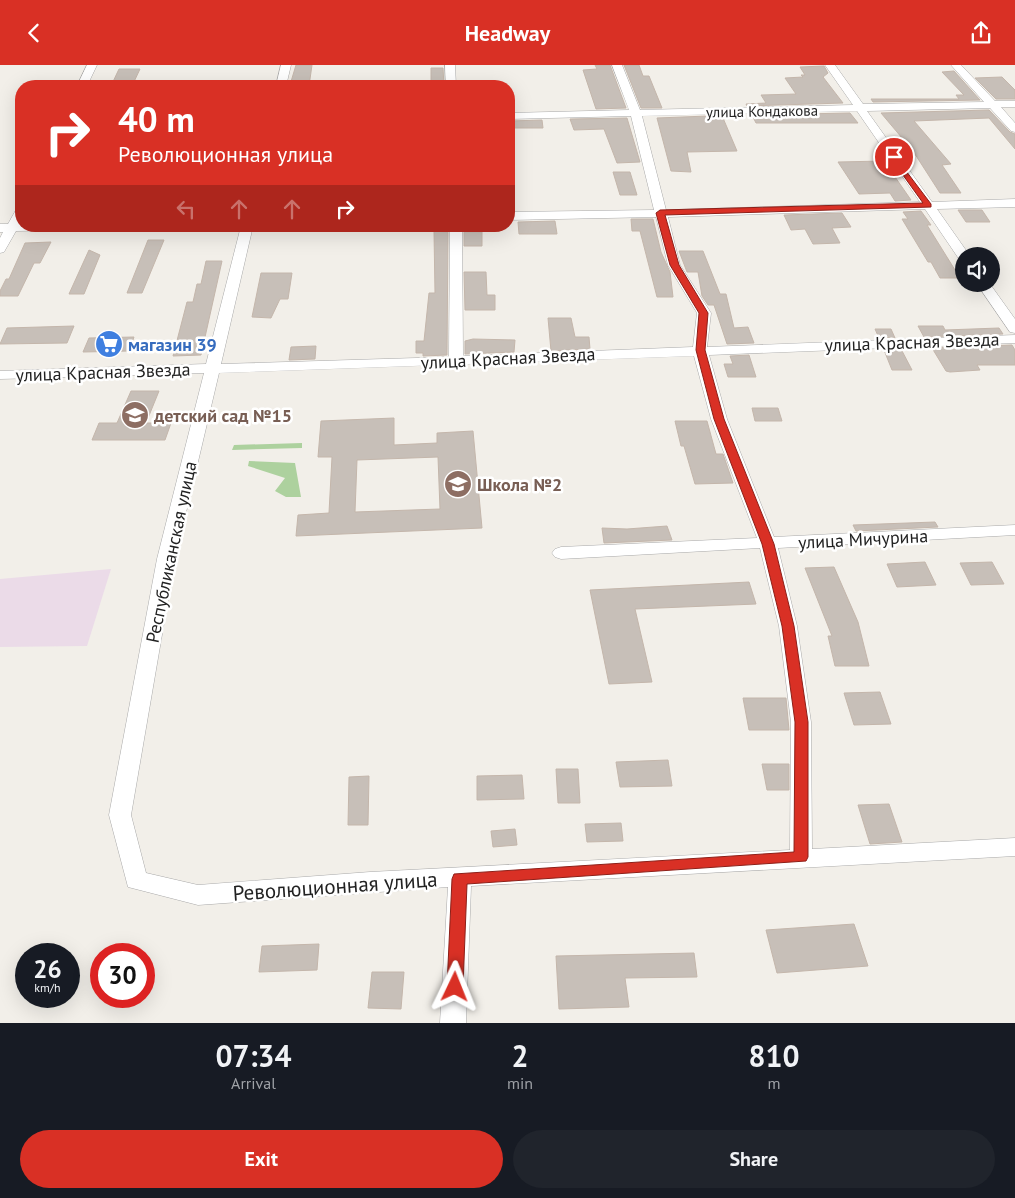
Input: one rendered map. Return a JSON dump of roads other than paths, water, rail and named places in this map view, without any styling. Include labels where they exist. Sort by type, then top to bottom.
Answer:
[{"type":"street","points":[[85,80],[92,65]]},
{"type":"street","points":[[282,80],[286,65]]},
{"type":"street","points":[[450,65],[451,80]]},
{"type":"street","points":[[617,65],[636,114],[674,265],[704,313],[700,350],[719,419],[768,544],[788,626],[801,722],[801,857]]},
{"type":"street","points":[[830,65],[958,247]]},
{"type":"street","points":[[956,65],[1015,129]]},
{"type":"street","name":"улица Кондакова","points":[[515,116],[1015,104]]},
{"type":"street","points":[[515,216],[1015,203]]},
{"type":"street","points":[[0,249],[6,228],[15,218]]},
{"type":"street","name":"Республиканская улица","points":[[136,880],[120,815],[166,559],[246,232]]},
{"type":"street","points":[[456,232],[456,361]]},
{"type":"street","points":[[989,292],[1015,329]]},
{"type":"street","name":"улица Красная Звезда","points":[[0,375],[456,361],[1015,339]]},
{"type":"street","name":"улица Мичурина","points":[[560,553],[768,544],[1015,530]]},
{"type":"street","name":"Революционная улица","points":[[136,880],[198,895],[370,882],[460,879],[801,857],[1015,847]]},
{"type":"street","points":[[454,1023],[460,879]]},
{"type":"place","name":"магазин 39","points":[[109,344]]},
{"type":"place","name":"детский сад №15","points":[[135,415]]},
{"type":"place","name":"Школа №2","points":[[458,484]]}]
